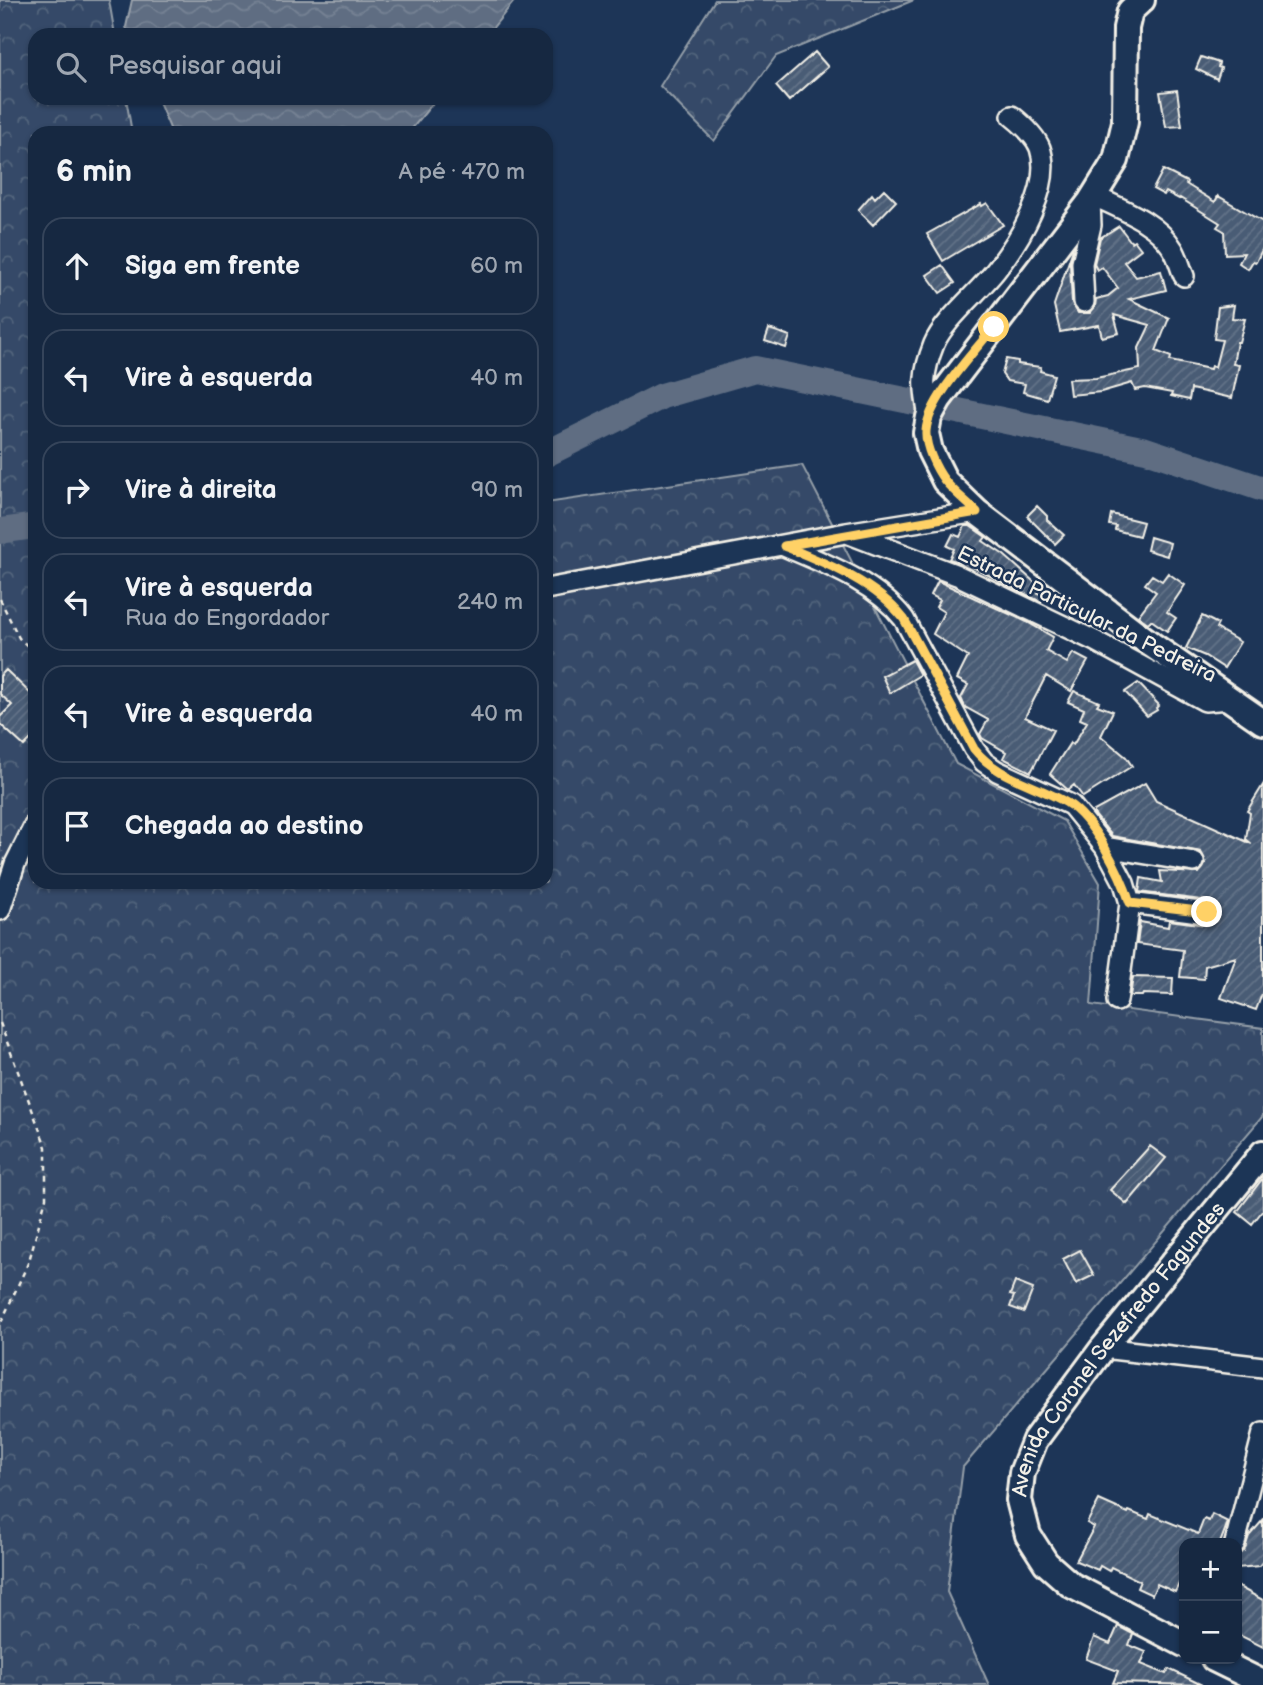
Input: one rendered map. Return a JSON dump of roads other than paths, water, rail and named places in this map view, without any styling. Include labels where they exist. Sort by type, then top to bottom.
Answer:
[{"type":"main road","points":[[1142,0],[1130,11],[1126,28],[1124,132],[1116,160],[1092,199],[956,374],[929,417],[926,433],[930,451],[945,481],[977,512],[1152,645],[1263,723]]},
{"type":"main road","name":"Avenida Coronel Sezefredo Fagundes","points":[[1179,1637],[1071,1585],[1046,1563],[1028,1535],[1019,1500],[1022,1473],[1035,1440],[1103,1348],[1263,1153]]},
{"type":"main road","points":[[1224,1664],[1263,1683]]},
{"type":"street","points":[[929,417],[923,384],[935,342],[1013,247],[1039,193],[1042,180],[1040,148],[1021,123],[1012,116]]},
{"type":"street","points":[[1084,302],[1082,263],[1091,225],[1092,199],[1132,215],[1159,232],[1173,249],[1184,276]]},
{"type":"street","name":"Estrada Particular da Pedreira","points":[[553,588],[846,533],[977,512]]},
{"type":"street","name":"Estrada Particular da Pedreira","points":[[846,533],[957,575],[1095,641],[1205,701],[1230,699]]},
{"type":"street","points":[[784,546],[837,568],[893,605],[904,619],[974,749],[984,762],[997,771],[1071,805],[1105,847],[1124,883],[1130,903],[1117,1002]]},
{"type":"street","points":[[0,911],[15,864],[28,838]]},
{"type":"street","points":[[1105,847],[1194,862]]},
{"type":"street","points":[[1130,903],[1207,912]]},
{"type":"street","points":[[1103,1348],[1263,1367]]},
{"type":"street","points":[[1236,1538],[1263,1433]]},
{"type":"water","points":[[132,0],[515,0],[493,28],[126,27]]},
{"type":"water","points":[[160,105],[431,105],[414,126],[169,126]]},
{"type":"waterway","points":[[553,450],[662,396],[755,369],[1146,450],[1263,489]]},
{"type":"waterway","points":[[0,531],[28,527]]}]
